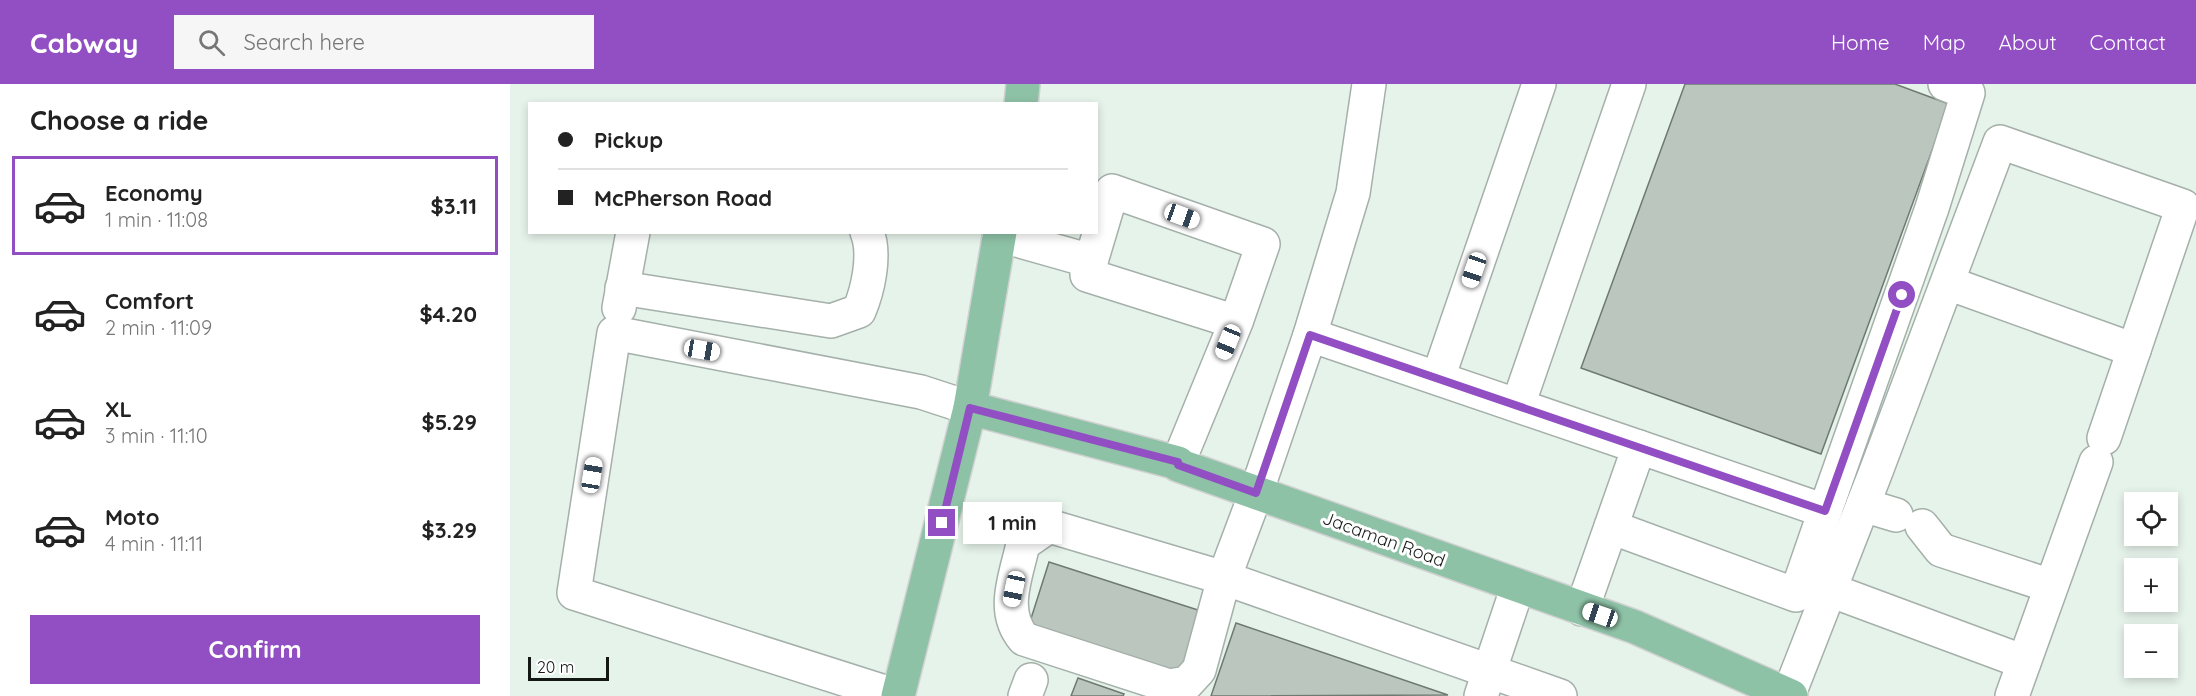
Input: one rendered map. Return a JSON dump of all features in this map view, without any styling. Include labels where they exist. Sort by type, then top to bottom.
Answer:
[{"type":"main road","points":[[1021,102],[1023,84]]},
{"type":"main road","points":[[898,696],[970,408],[1000,234]]},
{"type":"main road","name":"Jacaman Road","points":[[970,408],[1178,462],[1178,465],[1635,627],[1751,688],[1790,695]]},
{"type":"lane","points":[[1369,84],[1353,193],[1310,335],[1256,493],[1224,578],[1199,670],[1187,683],[1170,686],[1024,639],[1015,628],[1009,612],[1023,544],[1049,526],[1224,578],[1485,683],[1560,696]]},
{"type":"lane","points":[[1438,378],[1539,84]]},
{"type":"lane","points":[[1518,405],[1629,84]]},
{"type":"lane","points":[[1611,527],[1796,596],[1932,208],[1968,93],[1945,84]]},
{"type":"lane","points":[[1790,695],[2000,142],[2183,206],[2013,696]]},
{"type":"lane","points":[[1178,462],[1240,310],[1263,244],[1112,191],[1086,275],[1240,310]]},
{"type":"lane","points":[[633,234],[614,333],[574,593],[898,696]]},
{"type":"lane","points":[[622,288],[831,321],[859,311],[865,298],[872,244],[868,234]]},
{"type":"lane","points":[[1000,234],[1091,261]]},
{"type":"lane","points":[[1948,283],[2134,350]]},
{"type":"lane","points":[[614,333],[921,392],[970,408]]},
{"type":"lane","points":[[1310,335],[1825,511]]},
{"type":"lane","points":[[2085,493],[2105,476],[2118,435],[2104,438]]},
{"type":"lane","points":[[1582,609],[1639,447]]},
{"type":"lane","points":[[1863,505],[1909,521],[1941,550],[2051,586]]},
{"type":"lane","points":[[1485,683],[1518,586]]},
{"type":"lane","points":[[1830,590],[2024,662]]},
{"type":"building","points":[[1685,84],[1895,84],[1949,104],[1821,454],[1581,368]]},
{"type":"building","points":[[1049,562],[1201,611],[1179,678],[1028,628]]},
{"type":"building","points":[[1236,623],[1448,695],[1211,696]]},
{"type":"building","points":[[1078,678],[1124,694],[1123,696],[1071,696]]},
{"type":"route","points":[[942,523],[970,408],[1178,462],[1178,465],[1256,493],[1310,335],[1825,511],[1902,295]]}]
